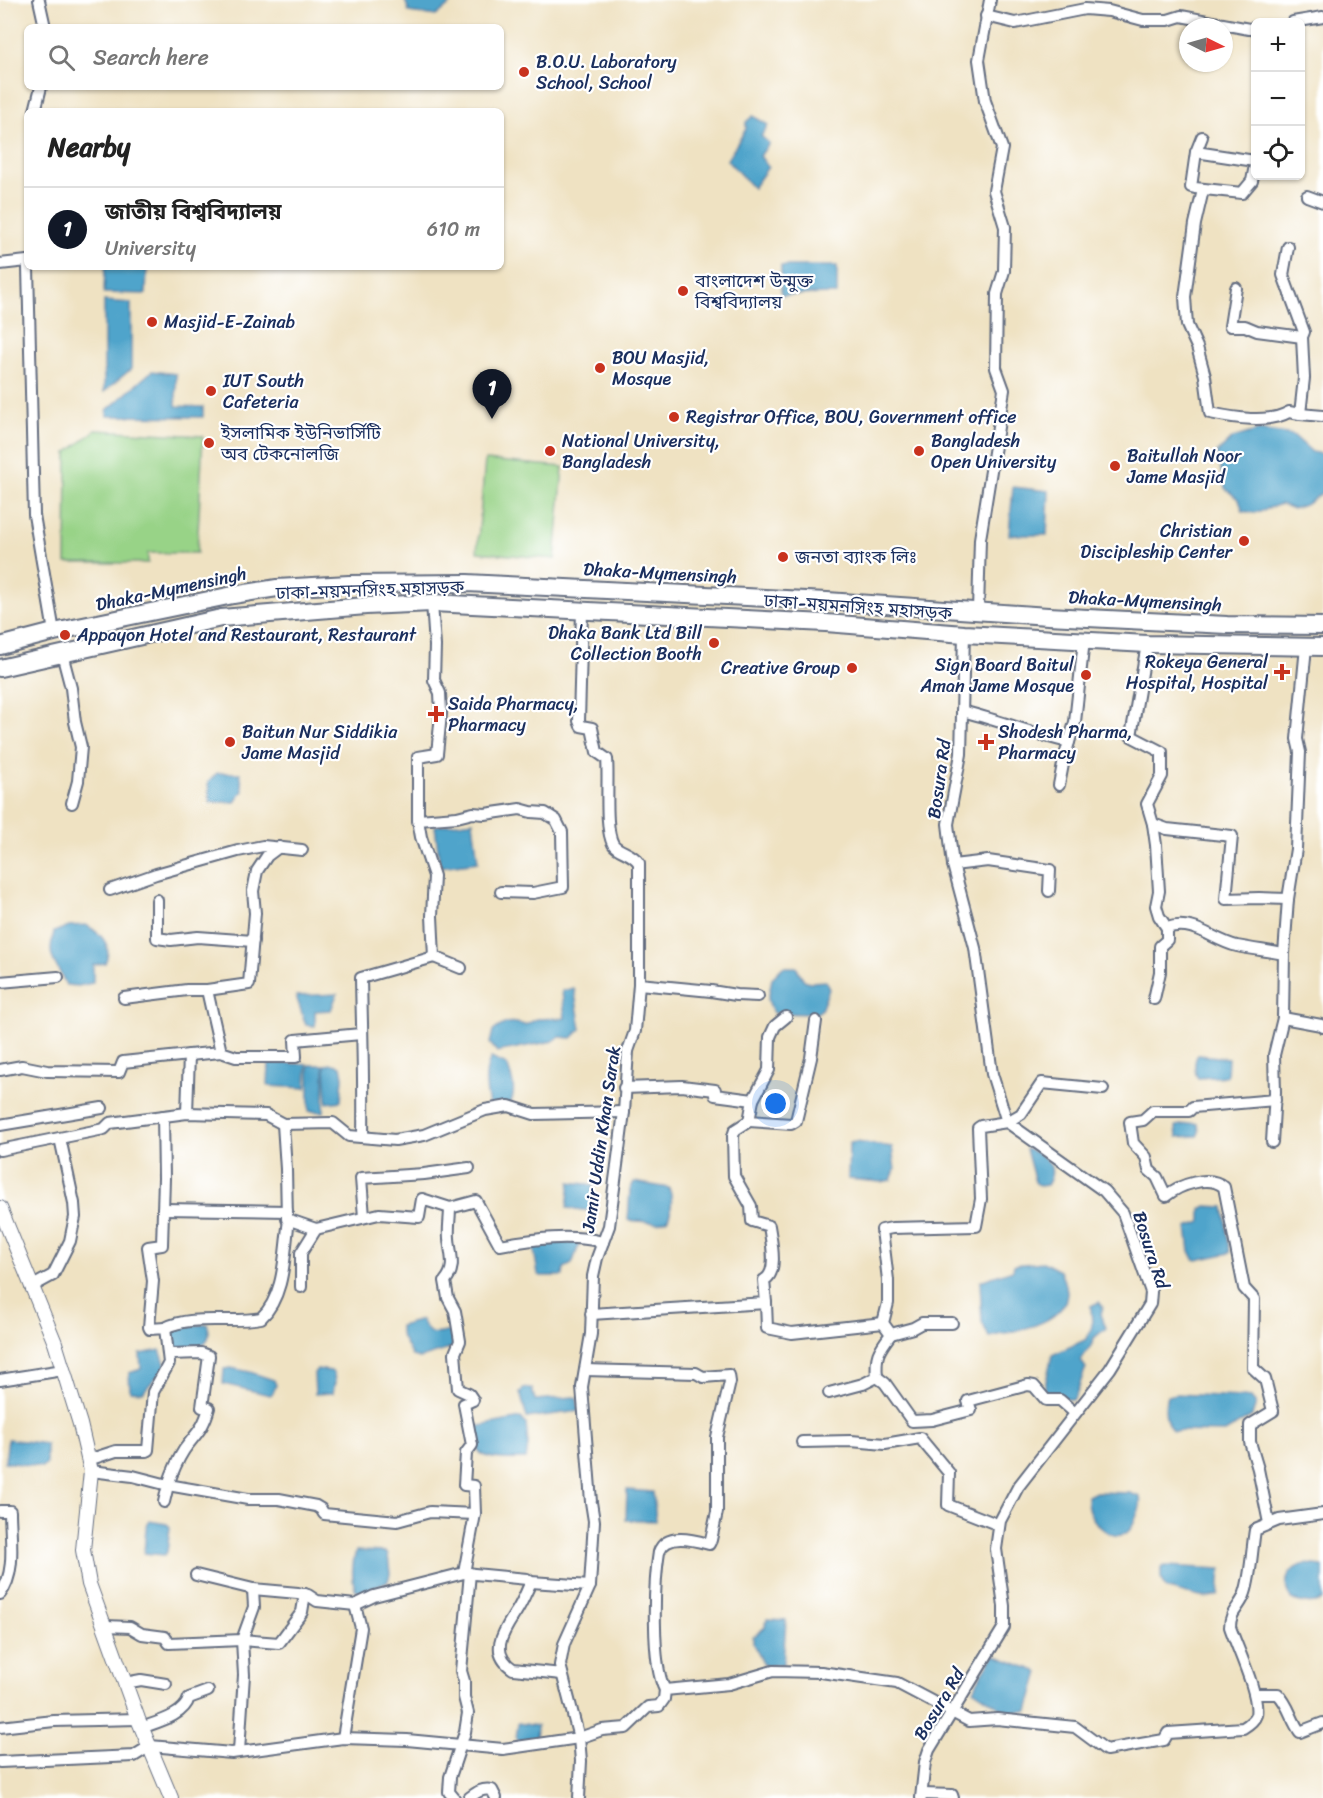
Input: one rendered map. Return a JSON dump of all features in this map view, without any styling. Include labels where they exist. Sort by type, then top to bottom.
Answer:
[{"type":"highway","name":"Dhaka-Mymensingh","points":[[0,646],[54,632],[233,595],[278,588],[349,584],[467,583],[827,601],[1227,625],[1323,626]]},
{"type":"highway","name":"ঢাকা-ময়মনসিংহ মহাসড়ক","points":[[0,668],[221,618],[432,603],[826,623],[964,634],[1147,644],[1323,647]]},
{"type":"main road","points":[[1,1213],[54,1343],[80,1424],[90,1466],[83,1550],[89,1584],[140,1724],[171,1798]]},
{"type":"street","points":[[39,0],[44,24]]},
{"type":"street","points":[[978,611],[980,539],[1004,390],[996,368],[997,294],[1004,271],[1005,226],[994,191],[1002,148],[985,101],[978,60],[990,0]]},
{"type":"street","points":[[986,16],[1015,23],[1085,9],[1109,11],[1143,20],[1168,20],[1180,16],[1251,28]]},
{"type":"street","points":[[1305,20],[1323,17]]},
{"type":"street","points":[[36,108],[39,90]]},
{"type":"street","points":[[1202,137],[1196,152],[1191,187],[1242,193],[1251,180]]},
{"type":"street","points":[[1196,152],[1251,159]]},
{"type":"street","points":[[1203,190],[1185,297],[1187,325],[1197,347],[1205,376],[1210,413],[1230,417],[1260,418],[1279,418],[1289,412],[1323,416]]},
{"type":"street","points":[[1307,196],[1323,202]]},
{"type":"street","points":[[1288,247],[1284,275],[1304,332],[1302,337],[1304,378],[1300,414]]},
{"type":"street","points":[[0,264],[24,261]]},
{"type":"street","points":[[28,270],[34,514],[54,632]]},
{"type":"street","points":[[1236,288],[1230,326],[1245,326],[1257,332],[1302,337]]},
{"type":"street","points":[[432,603],[435,646],[434,680],[440,693],[441,714],[437,754],[418,757],[418,820],[434,876],[432,916],[434,957]]},
{"type":"street","name":"Jamir Uddin Khan Sarak","points":[[579,1798],[581,1761],[579,1738],[560,1665],[561,1653],[590,1586],[594,1521],[582,1387],[591,1334],[593,1276],[609,1226],[624,1112],[628,1051],[635,1032],[639,984],[639,863],[636,858],[615,847],[612,843],[607,759],[597,752],[592,728],[581,726],[579,721],[582,610]]},
{"type":"street","name":"Bosura Rd","points":[[922,1796],[922,1779],[929,1750],[1004,1627],[1004,1606],[996,1549],[999,1524],[1018,1487],[1110,1369],[1150,1304],[1151,1292],[1123,1213],[1104,1191],[1007,1122],[992,1074],[975,948],[953,865],[948,824],[961,754],[964,634]]},
{"type":"street","points":[[1059,785],[1075,722],[1084,640]]},
{"type":"street","points":[[1147,644],[1131,736],[1162,752],[1162,776],[1147,804],[1153,824],[1159,891],[1156,906],[1167,928],[1167,940],[1160,946],[1160,972],[1154,999]]},
{"type":"street","points":[[1272,1142],[1275,1100],[1274,1055],[1283,1018],[1288,899],[1296,849],[1300,752],[1297,739],[1306,647]]},
{"type":"street","points":[[62,654],[71,688],[81,747],[78,781],[72,803]]},
{"type":"street","points":[[962,711],[1018,729],[1070,742]]},
{"type":"street","points":[[418,820],[520,809],[545,813],[556,820],[562,832],[563,887],[533,893],[501,892]]},
{"type":"street","points":[[1153,824],[1167,829],[1233,836],[1226,899],[1288,899]]},
{"type":"street","points":[[110,890],[238,850],[263,846],[302,850]]},
{"type":"street","points":[[124,998],[249,984],[253,941],[253,891],[257,871],[267,856],[279,847]]},
{"type":"street","points":[[953,865],[988,861],[1050,870],[1048,891]]},
{"type":"street","points":[[157,900],[157,938],[171,940],[198,937],[253,941]]},
{"type":"street","points":[[1167,928],[1175,925],[1197,927],[1238,946],[1284,954]]},
{"type":"street","points":[[363,1137],[364,1058],[361,1034],[361,978],[434,957],[461,968]]},
{"type":"street","points":[[0,982],[58,977]]},
{"type":"street","points":[[639,984],[758,996]]},
{"type":"street","points":[[207,990],[220,1052]]},
{"type":"street","points":[[749,1121],[753,1100],[769,1071],[770,1037],[775,1026],[786,1017]]},
{"type":"street","points":[[1283,1018],[1322,1024]]},
{"type":"street","points":[[816,1021],[811,1058],[796,1121],[791,1124],[749,1121],[735,1130],[733,1136],[734,1176],[752,1206],[752,1221],[769,1226],[773,1271],[770,1277],[764,1280],[767,1328],[792,1333],[883,1323]]},
{"type":"street","points":[[0,1070],[22,1066],[47,1071],[119,1072],[123,1062],[220,1052],[236,1057],[296,1057],[295,1040],[361,1034]]},
{"type":"street","points":[[187,1113],[189,1055]]},
{"type":"street","points":[[883,1323],[888,1303],[888,1280],[882,1230],[976,1226],[981,1199],[978,1128],[1007,1122],[1024,1110],[1041,1083],[1103,1089]]},
{"type":"street","points":[[624,1088],[682,1086],[715,1090],[715,1095],[753,1100]]},
{"type":"street","points":[[1269,1523],[1250,1442],[1250,1425],[1273,1411],[1265,1379],[1253,1368],[1254,1299],[1244,1288],[1224,1187],[1219,1183],[1197,1183],[1183,1186],[1166,1196],[1156,1177],[1149,1170],[1146,1157],[1133,1143],[1130,1122],[1143,1120],[1153,1111],[1189,1111],[1193,1107],[1275,1100]]},
{"type":"street","points":[[0,1150],[104,1129],[110,1123],[187,1113],[266,1115],[283,1124],[333,1123],[349,1136],[394,1140],[424,1135],[485,1110],[509,1106],[534,1114],[624,1112]]},
{"type":"street","points":[[0,1125],[102,1108]]},
{"type":"street","points":[[163,1116],[162,1245],[148,1247],[153,1281],[150,1329],[203,1321],[236,1322],[261,1318],[272,1302],[280,1282],[288,1216],[283,1124]]},
{"type":"street","points":[[31,1287],[53,1275],[70,1241],[75,1217],[60,1138]]},
{"type":"street","points":[[364,1217],[361,1178],[424,1174],[469,1168]]},
{"type":"street","points":[[163,1209],[288,1216],[316,1228],[380,1214],[419,1217],[422,1199],[450,1208],[476,1201],[500,1245],[528,1240],[568,1238],[603,1242]]},
{"type":"street","points":[[450,1208],[449,1238],[453,1262],[450,1275],[445,1281],[448,1298],[455,1311],[460,1341],[455,1353],[458,1389],[469,1394],[472,1400],[464,1404],[472,1445],[466,1453],[464,1485],[474,1486],[475,1514],[467,1573],[460,1671],[464,1681],[464,1698],[468,1713],[465,1732],[450,1777],[449,1792],[454,1798]]},
{"type":"street","points":[[301,1287],[301,1253],[316,1228]]},
{"type":"street","points":[[591,1314],[766,1303]]},
{"type":"street","points":[[883,1323],[891,1334]]},
{"type":"street","points":[[952,1323],[922,1323],[914,1329],[891,1334],[879,1351],[876,1362],[878,1377],[885,1383],[912,1421],[952,1416],[971,1410],[968,1401],[1028,1385],[1034,1386],[1046,1400],[1060,1400],[1076,1413]]},
{"type":"street","points":[[90,1466],[116,1451],[148,1450],[153,1392],[169,1363],[165,1328]]},
{"type":"street","points":[[164,1502],[168,1485],[179,1460],[184,1450],[200,1432],[208,1408],[202,1407],[209,1356],[201,1353],[169,1354]]},
{"type":"street","points":[[0,1380],[63,1370]]},
{"type":"street","points":[[0,1762],[134,1756],[150,1746],[217,1753],[343,1738],[407,1740],[503,1749],[579,1738],[602,1730],[626,1728],[648,1707],[660,1706],[664,1690],[660,1681],[655,1593],[660,1547],[671,1540],[709,1544],[711,1540],[717,1512],[717,1437],[730,1382],[729,1375],[703,1377],[696,1373],[585,1370]]},
{"type":"street","points":[[829,1393],[863,1384],[878,1377]]},
{"type":"street","points":[[802,1442],[885,1444],[921,1438],[949,1473],[948,1504],[999,1524]]},
{"type":"street","points":[[90,1466],[168,1485],[316,1506],[324,1514],[336,1516],[397,1521],[430,1512],[475,1514]]},
{"type":"street","points":[[0,1511],[10,1511],[11,1554],[9,1577],[0,1594]]},
{"type":"street","points":[[664,1690],[729,1684],[773,1671],[821,1672],[897,1683],[969,1721],[997,1719],[1075,1727],[1106,1750],[1164,1740],[1168,1733],[1243,1728],[1256,1715],[1256,1695],[1230,1628],[1230,1620],[1245,1594],[1255,1530],[1269,1523],[1323,1514]]},
{"type":"street","points":[[196,1575],[253,1589],[305,1594],[317,1602],[355,1605],[374,1596],[467,1573],[526,1579],[531,1582],[590,1586]]},
{"type":"street","points":[[531,1582],[501,1639],[499,1646],[501,1656],[513,1669],[562,1674]]},
{"type":"street","points":[[239,1751],[244,1675],[242,1640],[254,1607],[253,1589]]},
{"type":"street","points":[[106,1626],[130,1628],[142,1634],[165,1637],[169,1643],[242,1640],[279,1642],[302,1612],[305,1594]]},
{"type":"street","points":[[343,1738],[361,1628],[355,1605]]},
{"type":"street","points":[[125,1683],[141,1680],[166,1684]]},
{"type":"street","points":[[0,1727],[54,1721],[140,1724],[174,1715],[187,1705],[189,1698],[208,1691]]},
{"type":"street","points":[[1256,1695],[1278,1694],[1286,1702],[1293,1722],[1300,1732],[1323,1723]]},
{"type":"street","points":[[469,1798],[487,1789],[492,1790],[496,1798]]},
{"type":"street","points":[[922,1796],[952,1795],[953,1798]]},
{"type":"green space","points":[[96,430],[203,436],[197,553],[148,553],[148,563],[66,563],[67,453]]},
{"type":"green space","points":[[485,460],[563,467],[555,559],[477,552]]},
{"type":"water","points":[[405,0],[451,0],[451,4],[436,16],[409,12]]},
{"type":"water","points":[[753,116],[768,125],[761,136],[769,143],[760,156],[768,167],[753,188],[727,160],[746,129],[746,122]]},
{"type":"water","points":[[781,266],[837,266],[837,294],[781,295]]},
{"type":"water","points":[[105,270],[147,270],[146,294],[104,293]]},
{"type":"water","points":[[104,301],[131,303],[131,369],[104,392]]},
{"type":"water","points":[[152,371],[176,374],[176,406],[203,407],[203,417],[107,416],[107,410]]},
{"type":"water","points":[[1259,430],[1293,435],[1312,452],[1323,454],[1323,492],[1307,504],[1293,509],[1281,504],[1254,513],[1243,511],[1239,500],[1225,488],[1217,453],[1233,438]]},
{"type":"water","points":[[1013,487],[1049,491],[1047,535],[1009,535]]},
{"type":"water","points":[[217,773],[240,773],[243,791],[235,802],[210,802],[208,782]]},
{"type":"water","points":[[473,821],[478,862],[440,867],[435,826]]},
{"type":"water","points":[[86,925],[96,932],[107,945],[105,963],[93,965],[93,983],[78,986],[66,985],[53,960],[51,949],[54,932],[69,926]]},
{"type":"water","points":[[783,967],[796,967],[804,980],[810,982],[826,981],[829,989],[821,1010],[815,1014],[773,1013],[768,1000],[772,978]]},
{"type":"water","points":[[574,988],[581,1029],[572,1038],[559,1037],[553,1041],[497,1052],[490,1043],[493,1031],[511,1022],[525,1025],[537,1019],[565,1018],[562,991]]},
{"type":"water","points":[[337,994],[331,1010],[315,1011],[315,1026],[306,1025],[296,996]]},
{"type":"water","points":[[1198,1055],[1228,1058],[1227,1076],[1198,1078],[1195,1066]]},
{"type":"water","points":[[491,1058],[507,1065],[513,1089],[510,1104],[489,1105],[486,1075]]},
{"type":"water","points":[[269,1063],[307,1064],[306,1088],[268,1086]]},
{"type":"water","points":[[309,1065],[324,1065],[324,1112],[309,1111]]},
{"type":"water","points":[[325,1065],[341,1066],[343,1077],[341,1101],[327,1103]]},
{"type":"water","points":[[1198,1124],[1197,1136],[1177,1137],[1176,1126]]},
{"type":"water","points":[[856,1142],[892,1147],[895,1170],[891,1180],[881,1182],[848,1179],[849,1145]]},
{"type":"water","points":[[1026,1149],[1044,1157],[1051,1166],[1051,1178],[1047,1185],[1040,1186],[1035,1182]]},
{"type":"water","points":[[570,1182],[593,1185],[590,1211],[567,1208]]},
{"type":"water","points":[[634,1182],[669,1188],[671,1204],[667,1220],[658,1223],[628,1220],[630,1190]]},
{"type":"water","points":[[1206,1206],[1224,1207],[1230,1253],[1197,1260],[1190,1251],[1187,1227],[1201,1222],[1201,1209]]},
{"type":"water","points":[[576,1243],[579,1245],[572,1264],[564,1268],[563,1276],[541,1276],[538,1274],[533,1244]]},
{"type":"water","points":[[1043,1262],[1060,1271],[1067,1291],[1064,1304],[1057,1313],[1036,1325],[989,1337],[982,1322],[980,1281],[1013,1270],[1014,1265]]},
{"type":"water","points":[[1099,1302],[1103,1307],[1101,1314],[1106,1328],[1094,1338],[1082,1358],[1081,1361],[1086,1368],[1073,1400],[1050,1396],[1044,1390],[1052,1355],[1087,1339],[1092,1326],[1091,1306]]},
{"type":"water","points":[[421,1320],[428,1331],[434,1334],[454,1331],[457,1338],[453,1348],[420,1358],[412,1356],[400,1334],[400,1326]]},
{"type":"water","points":[[207,1324],[209,1332],[205,1343],[186,1350],[172,1351],[170,1328]]},
{"type":"water","points":[[160,1350],[166,1366],[143,1392],[130,1391],[129,1373],[141,1369],[140,1354]]},
{"type":"water","points":[[231,1368],[274,1380],[276,1385],[273,1393],[270,1395],[223,1384],[224,1369]]},
{"type":"water","points":[[317,1369],[331,1371],[334,1374],[333,1393],[315,1394],[314,1373]]},
{"type":"water","points":[[525,1388],[532,1389],[535,1400],[577,1398],[579,1411],[527,1418],[520,1392]]},
{"type":"water","points":[[1175,1394],[1251,1398],[1256,1404],[1252,1416],[1225,1432],[1173,1431],[1166,1419],[1165,1405],[1167,1396]]},
{"type":"water","points":[[521,1418],[526,1424],[528,1445],[526,1459],[494,1458],[479,1451],[474,1427]]},
{"type":"water","points":[[8,1439],[46,1444],[46,1464],[42,1467],[5,1462]]},
{"type":"water","points":[[627,1490],[653,1492],[656,1521],[626,1520]]},
{"type":"water","points":[[1096,1492],[1130,1493],[1140,1497],[1139,1508],[1129,1531],[1121,1535],[1112,1534],[1096,1522],[1087,1504],[1088,1496]]},
{"type":"water","points":[[149,1521],[167,1524],[170,1527],[167,1552],[164,1555],[144,1553]]},
{"type":"water","points":[[356,1551],[385,1552],[388,1555],[390,1574],[388,1581],[362,1592],[356,1591],[353,1571]]},
{"type":"water","points":[[1305,1564],[1323,1566],[1323,1600],[1316,1603],[1293,1600],[1287,1589],[1287,1578],[1290,1573]]},
{"type":"water","points":[[1162,1567],[1221,1569],[1219,1595],[1201,1597],[1168,1589],[1162,1582],[1161,1576]]},
{"type":"water","points":[[767,1619],[786,1620],[783,1664],[765,1666],[753,1644],[753,1637],[765,1627]]},
{"type":"water","points":[[994,1655],[1039,1672],[1028,1711],[1007,1712],[973,1689]]},
{"type":"water","points":[[518,1723],[537,1726],[536,1741],[516,1739]]},
{"type":"place","name":"B.O.U. Laboratory School, School","points":[[524,72]]},
{"type":"place","name":"বাংলাদেশ উন্মুক্ত বিশ্ববিদ্যালয়","points":[[683,291]]},
{"type":"place","name":"Masjid-E-Zainab","points":[[152,322]]},
{"type":"place","name":"BOU Masjid, Mosque","points":[[600,368]]},
{"type":"place","name":"IUT South Cafeteria","points":[[211,391]]},
{"type":"place","name":"Registrar Office, BOU, Government office","points":[[674,417]]},
{"type":"place","name":"জাতীয় বিশ্ববিদ্যালয়","points":[[492,419]]},
{"type":"place","name":"ইসলামিক ইউনিভার্সিটি অব টেকনোলজি","points":[[209,443]]},
{"type":"place","name":"National University, Bangladesh","points":[[550,451]]},
{"type":"place","name":"Bangladesh Open University","points":[[919,451]]},
{"type":"place","name":"Baitullah Noor Jame Masjid","points":[[1115,466]]},
{"type":"place","name":"Christian Discipleship Center","points":[[1244,541]]},
{"type":"place","name":"জনতা ব্যাংক লিঃ","points":[[783,557]]},
{"type":"place","name":"Appayon Hotel and Restaurant, Restaurant","points":[[65,635]]},
{"type":"place","name":"Dhaka Bank Ltd Bill Collection Booth","points":[[714,643]]},
{"type":"place","name":"Creative Group","points":[[852,668]]},
{"type":"place","name":"Rokeya General Hospital, Hospital","points":[[1282,672]]},
{"type":"place","name":"Sign Board Baitul Aman Jame Mosque","points":[[1086,675]]},
{"type":"place","name":"Saida Pharmacy, Pharmacy","points":[[436,714]]},
{"type":"place","name":"Baitun Nur Siddikia Jame Masjid","points":[[230,742]]},
{"type":"place","name":"Shodesh Pharma, Pharmacy","points":[[986,742]]}]
